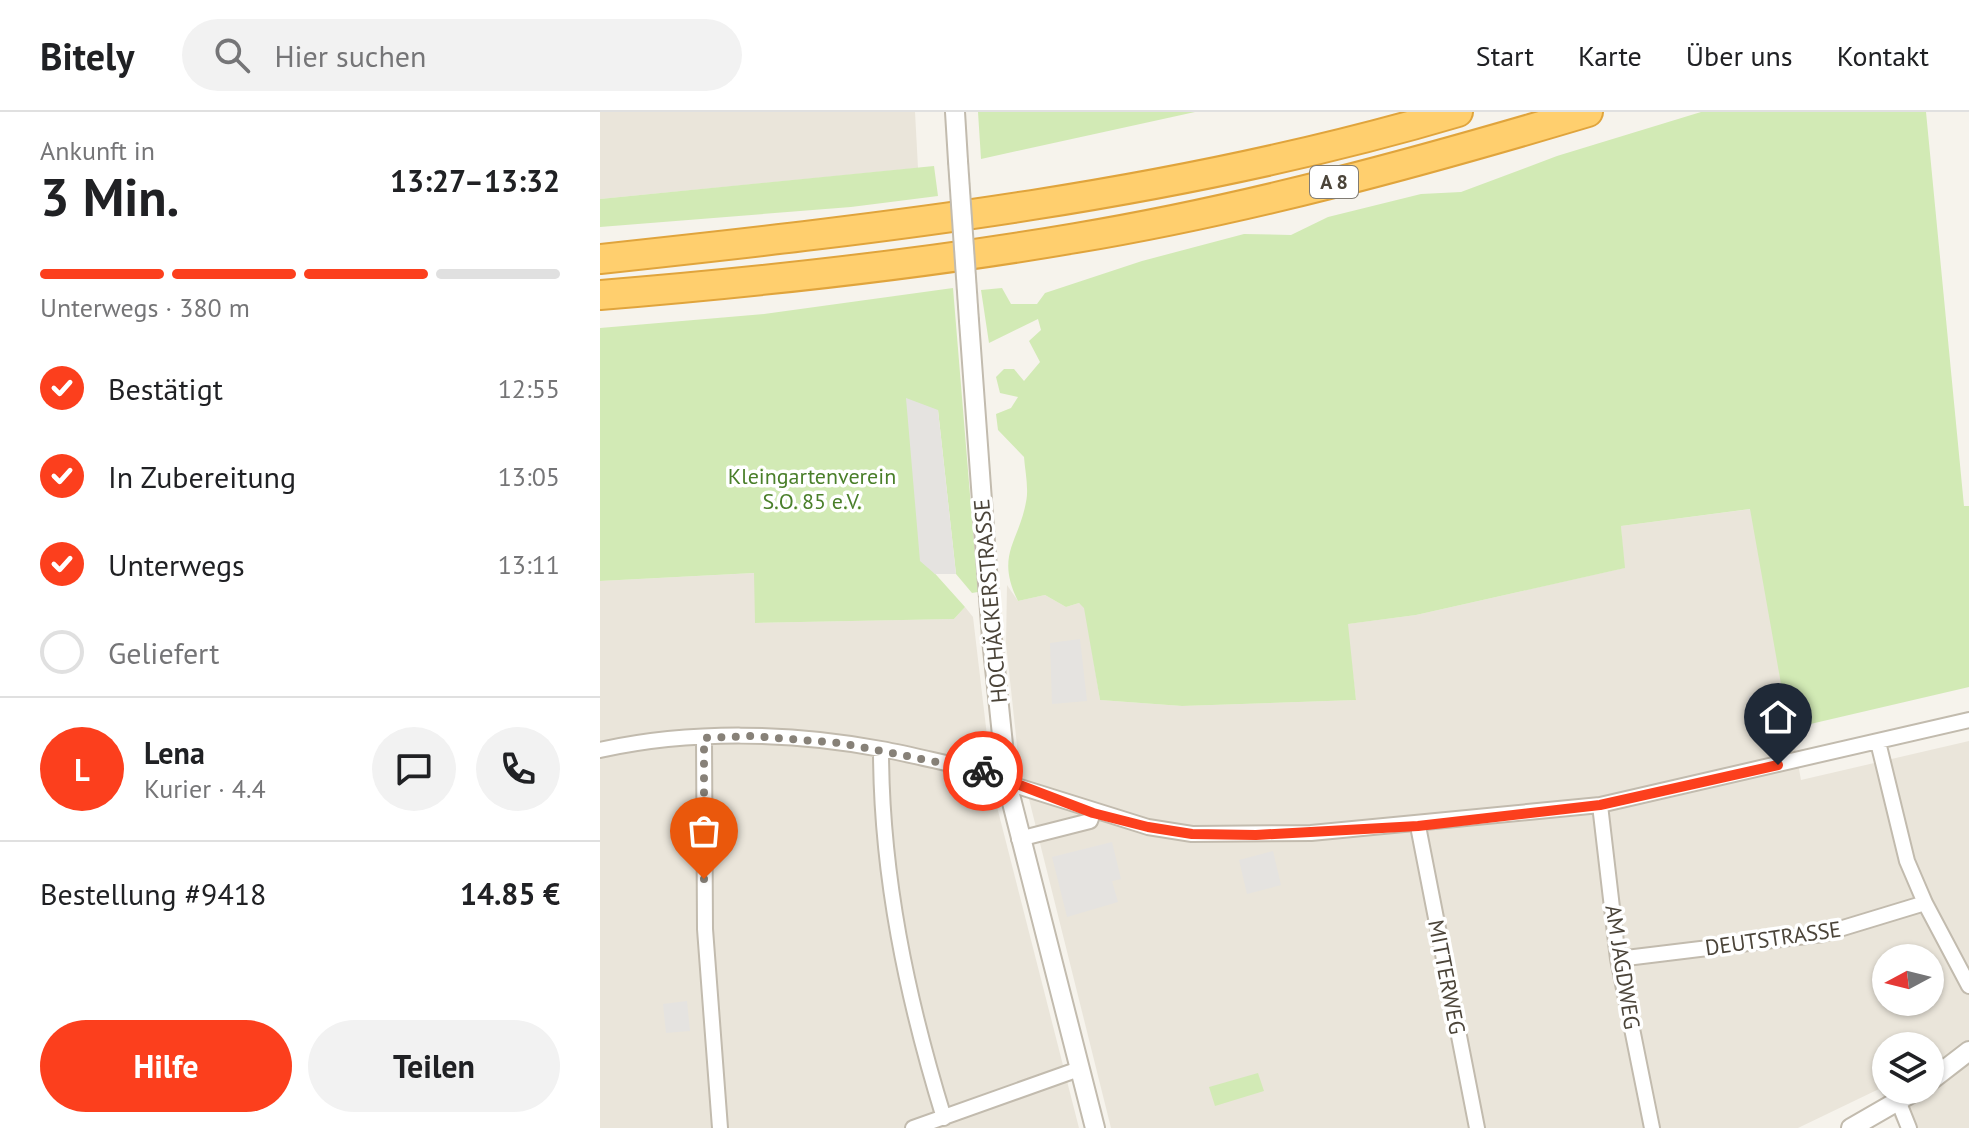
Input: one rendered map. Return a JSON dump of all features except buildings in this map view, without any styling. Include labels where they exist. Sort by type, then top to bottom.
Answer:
[{"type":"highway","name":"A 8","points":[[600,259],[989,212],[1226,170],[1458,112]]},
{"type":"highway","name":"A 8","points":[[600,295],[835,272],[1077,238],[1335,182],[1588,112]]},
{"type":"highway","points":[[600,307],[638,292]]},
{"type":"street","name":"HOCHÄCKERSTRASSE","points":[[955,112],[991,628],[1007,783],[1095,1128]]},
{"type":"street","points":[[600,750],[646,741],[774,737],[881,749],[996,773],[1007,783],[1093,813],[1148,827],[1192,834],[1288,834],[1418,826],[1600,805],[1969,720]]},
{"type":"street","points":[[704,738],[705,929],[720,1128]]},
{"type":"street","points":[[1878,742],[1898,835],[1925,903],[1969,986]]},
{"type":"street","points":[[881,749],[886,846],[906,979],[917,1031],[944,1118]]},
{"type":"street","name":"AM JAGDWEG","points":[[1600,805],[1618,959],[1652,1128]]},
{"type":"street","points":[[1019,839],[1090,821],[1093,813]]},
{"type":"street","name":"MITTERWEG","points":[[1418,826],[1477,1128]]},
{"type":"street","name":"DEUTSTRASSE","points":[[1618,959],[1823,934],[1925,903]]},
{"type":"street","points":[[1944,1070],[1969,1051]]},
{"type":"street","points":[[913,1128],[1079,1069]]},
{"type":"street","points":[[1851,1128],[1897,1104]]},
{"type":"street","points":[[1899,1104],[1909,1128]]},
{"type":"shaded area","points":[[600,112],[915,112],[918,168],[600,199]]},
{"type":"shaded area","points":[[906,398],[938,410],[956,574],[935,574],[920,561]]},
{"type":"shaded area","points":[[1751,509],[1801,780],[1969,741],[1969,1128],[1900,1128],[1887,1104],[1944,1104],[1944,1032],[1872,1032],[1872,1092],[1798,1128],[1111,1128],[1018,755],[1006,643],[1007,585],[1018,601],[1045,595],[1066,607],[1079,603],[1085,608],[1100,700],[1182,706],[1356,700],[1347,624],[1416,615],[1624,568],[1621,526]]},
{"type":"shaded area","points":[[755,573],[755,623],[954,619],[965,607],[973,617],[994,795],[1079,1128],[600,1128],[600,581]]},
{"type":"shaded area","points":[[1080,639],[1087,701],[1052,704],[1050,643]]},
{"type":"shaded area","points":[[1773,693],[1777,731],[1753,733],[1748,696]]},
{"type":"shaded area","points":[[1112,842],[1121,879],[1112,881],[1118,902],[1067,917],[1052,857]]},
{"type":"shaded area","points":[[1273,851],[1281,885],[1247,894],[1239,860]]},
{"type":"shaded area","points":[[687,1001],[690,1031],[666,1033],[663,1004]]},
{"type":"green space","points":[[978,112],[1195,112],[981,159]]},
{"type":"green space","points":[[1701,112],[1926,112],[1964,506],[1969,506],[1969,687],[1789,729],[1750,509],[1621,526],[1625,568],[1416,615],[1348,624],[1356,700],[1182,706],[1100,700],[1084,608],[1079,603],[1066,607],[1045,595],[1018,601],[1011,585],[1009,560],[1023,516],[1027,485],[1024,457],[998,430],[996,414],[1011,408],[1018,397],[1000,393],[996,377],[1004,369],[1014,369],[1024,381],[1040,362],[1029,341],[1041,330],[1038,319],[989,343],[981,290],[1002,288],[1011,304],[1037,304],[1045,293],[1142,261],[1244,234],[1291,235],[1328,217],[1421,194],[1461,192],[1557,156]]},
{"type":"green space","points":[[934,166],[938,196],[851,207],[600,227],[600,199]]},
{"type":"green space","name":"Kleingartenverein S.O. 85 e.V.","points":[[953,288],[978,592],[972,593],[956,574],[938,410],[930,568],[965,607],[954,619],[755,623],[754,573],[600,581],[600,328],[764,314]]},
{"type":"green space","points":[[1258,1073],[1264,1091],[1215,1106],[1209,1087]]},
{"type":"way so far","points":[[704,879],[704,738],[751,736],[840,743],[983,771]]},
{"type":"route","points":[[983,771],[996,773],[1007,783],[1093,813],[1148,827],[1192,834],[1256,835],[1418,826],[1600,805],[1778,765]]}]
